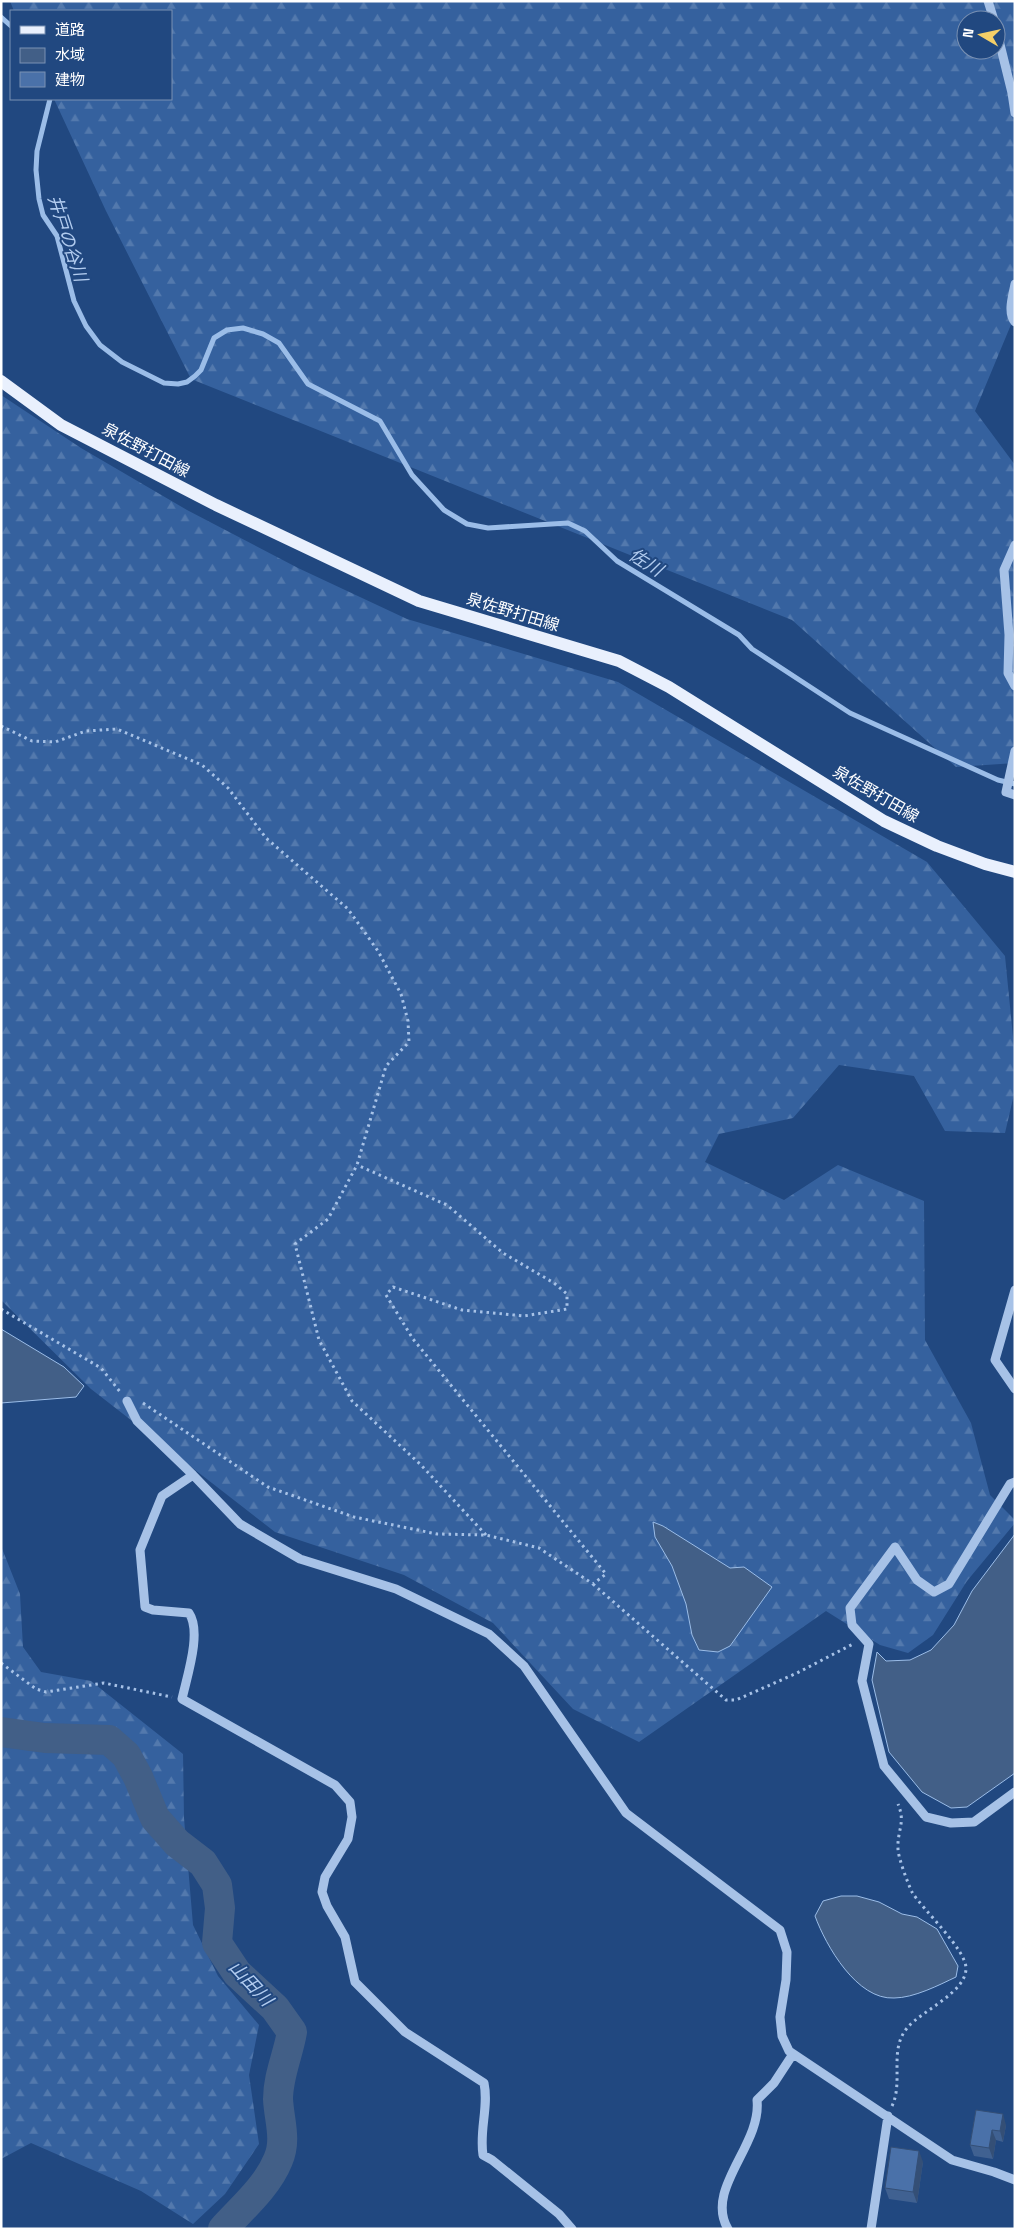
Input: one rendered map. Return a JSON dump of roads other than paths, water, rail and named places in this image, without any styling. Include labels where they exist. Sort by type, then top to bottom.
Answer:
[{"type":"main road","name":"泉佐野打田線","points":[[1,380],[61,425],[224,510],[419,601],[619,661],[669,687],[884,820],[937,846],[985,864],[1015,872]]},
{"type":"street","points":[[1004,60],[1013,93],[1015,113]]},
{"type":"street","points":[[1015,284],[1011,305],[1012,318],[1015,322]]},
{"type":"street","points":[[1015,545],[1004,570],[1009,635],[1008,673],[1015,686]]},
{"type":"street","points":[[1010,794],[1010,772],[1015,751]]},
{"type":"street","points":[[1015,1290],[996,1360],[1015,1389]]},
{"type":"street","points":[[127,1401],[137,1421],[240,1524],[300,1559],[396,1589],[489,1634],[524,1666],[626,1814],[780,1930],[787,1952],[786,1980],[780,2017],[782,2036],[789,2051],[952,2160],[1015,2180]]},
{"type":"street","points":[[193,1475],[162,1496],[140,1550],[145,1607],[153,1610],[189,1613],[194,1621],[195,1636],[182,1699],[335,1785],[350,1802],[352,1817],[348,1840],[325,1877],[322,1892],[327,1906],[345,1937],[356,1982],[405,2032],[484,2083],[487,2097],[482,2130],[483,2154],[559,2214],[572,2229]]},
{"type":"street","points":[[1015,1482],[1010,1484],[949,1584],[934,1592],[918,1580],[895,1547],[850,1608],[852,1625],[869,1644],[862,1681],[884,1766],[926,1817],[951,1823],[974,1822],[1015,1792]]},
{"type":"street","points":[[728,2229],[721,2214],[725,2186],[754,2129],[758,2113],[757,2100],[774,2083],[793,2054]]},
{"type":"street","points":[[872,2229],[888,2116]]},
{"type":"water","points":[[1,1329],[64,1367],[84,1386],[76,1397],[1,1403]]},
{"type":"water","points":[[653,1522],[663,1526],[730,1568],[744,1567],[772,1587],[730,1646],[718,1652],[699,1650],[692,1635],[686,1604],[672,1566],[655,1537]]},
{"type":"water","points":[[1015,1534],[1015,1773],[967,1807],[951,1808],[922,1792],[889,1752],[872,1680],[877,1652],[886,1661],[910,1660],[931,1650],[954,1625],[972,1591]]},
{"type":"water","points":[[841,1896],[857,1896],[879,1902],[902,1914],[917,1917],[937,1929],[958,1966],[956,1977],[910,1996],[894,1998],[880,1996],[868,1990],[856,1981],[835,1956],[815,1916],[823,1901]]},
{"type":"waterway","name":"井戸の谷川","points":[[1,17],[10,25]]},
{"type":"waterway","name":"佐川","points":[[50,100],[37,151],[36,170],[43,215],[57,236],[74,301],[86,326],[100,345],[122,362],[164,383],[178,384],[187,382],[201,370],[214,338],[227,330],[243,328],[263,334],[279,343],[308,384],[380,421],[412,475],[444,510],[467,524],[488,528],[568,523],[585,531],[617,561],[739,635],[752,649],[850,713],[998,780],[1015,784]]},
{"type":"waterway","name":"山田川","points":[[1,1732],[45,1738],[109,1740],[126,1755],[138,1777],[155,1818],[177,1843],[203,1863],[217,1885],[220,1908],[217,1943],[237,1973],[275,2008],[292,2032],[278,2090],[282,2137],[281,2152],[273,2170],[261,2188],[223,2229]]}]
